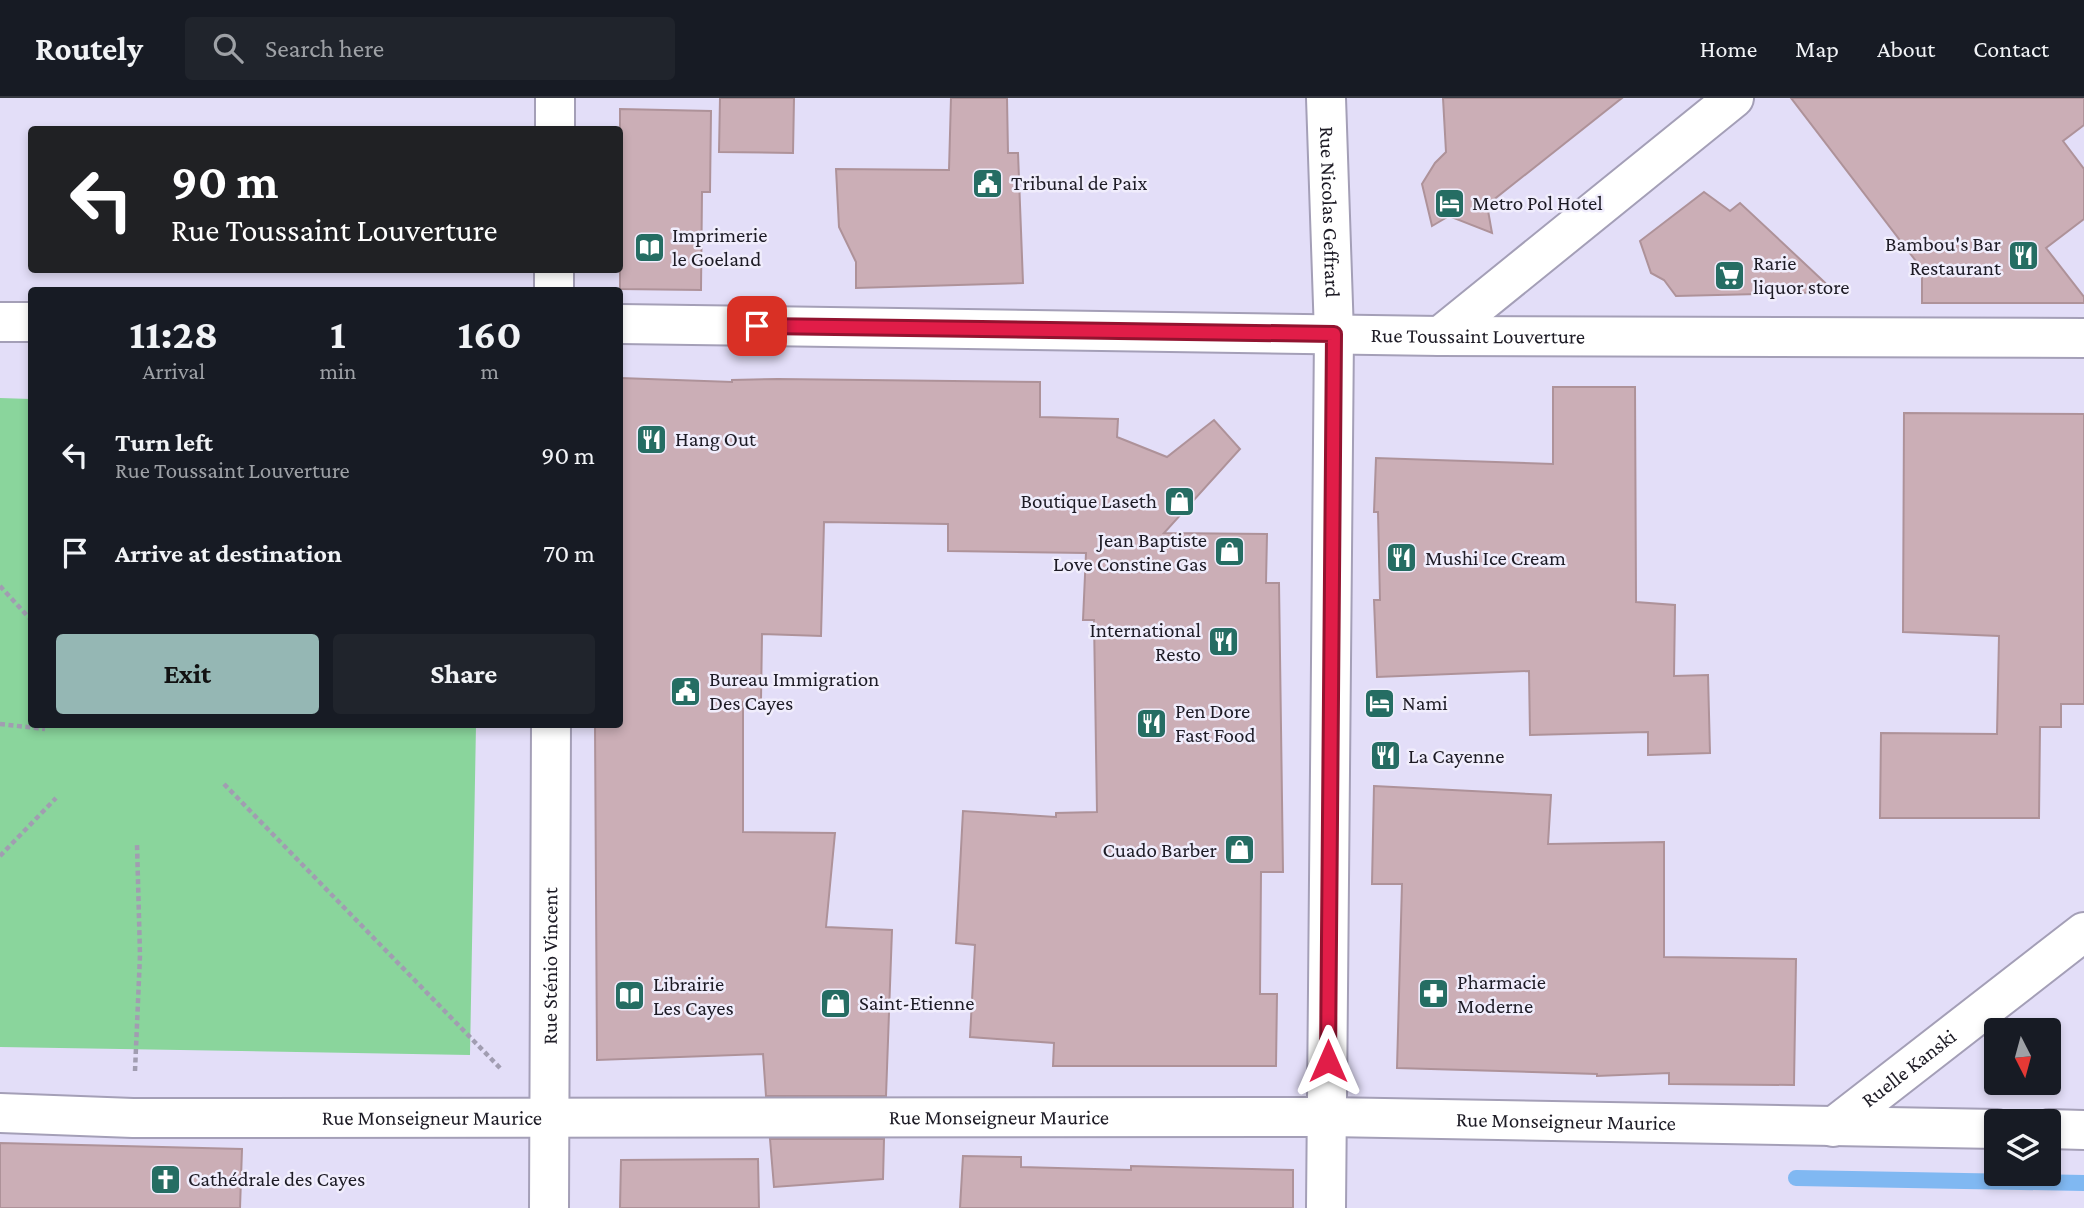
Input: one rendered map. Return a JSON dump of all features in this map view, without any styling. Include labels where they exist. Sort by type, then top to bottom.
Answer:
[{"type":"street","points":[[555,98],[555,126]]},
{"type":"street","name":"Rue Nicolas Geffrard","points":[[1325,98],[1334,334],[1325,1208]]},
{"type":"street","points":[[1440,336],[1734,98]]},
{"type":"street","points":[[0,322],[28,322]]},
{"type":"street","name":"Rue Toussaint Louverture","points":[[623,324],[1440,336],[2084,338]]},
{"type":"street","name":"Rue Sténio Vincent","points":[[549,1208],[551,728]]},
{"type":"street","name":"Ruelle Kanski","points":[[1833,1127],[2084,932]]},
{"type":"street","name":"Rue Monseigneur Maurice","points":[[0,1114],[133,1118],[1328,1117],[1984,1129]]},
{"type":"street","points":[[2061,1129],[2084,1130]]},
{"type":"path","points":[[0,586],[28,617]]},
{"type":"path","points":[[0,724],[28,727]]},
{"type":"path","points":[[36,728],[45,729]]},
{"type":"path","points":[[224,783],[549,1118]]},
{"type":"path","points":[[0,856],[56,798]]},
{"type":"path","points":[[133,1118],[140,954],[137,844]]},
{"type":"green space","points":[[0,398],[28,399],[28,728],[476,728],[470,1055],[0,1047]]},
{"type":"building","points":[[720,98],[794,98],[793,153],[719,152]]},
{"type":"building","points":[[951,98],[1007,98],[1008,153],[1018,153],[1023,283],[856,288],[856,262],[839,227],[836,169],[949,170]]},
{"type":"building","points":[[1443,98],[1622,98],[1487,205],[1492,233],[1449,216],[1432,226],[1422,184],[1435,163],[1446,152]]},
{"type":"building","points":[[1791,98],[2084,98],[2084,125],[2063,141],[2084,169],[2084,219],[2046,248],[2084,297],[2084,303],[1922,303],[1922,269]]},
{"type":"building","points":[[620,109],[711,111],[710,192],[702,192],[701,290],[620,287],[620,273],[623,273],[623,126],[620,126]]},
{"type":"building","points":[[1704,192],[1730,211],[1740,203],[1835,292],[1676,296],[1664,280],[1651,273],[1640,241]]},
{"type":"building","points":[[623,378],[732,382],[778,379],[1040,382],[1040,417],[1118,419],[1117,437],[1167,457],[1214,420],[1240,449],[1164,533],[1267,534],[1266,583],[1279,583],[1283,872],[1261,872],[1260,994],[1277,994],[1276,1066],[1053,1066],[1054,1043],[970,1037],[975,945],[956,943],[963,811],[1056,817],[1056,813],[1097,812],[1094,620],[1083,620],[1086,553],[948,551],[948,524],[824,522],[821,636],[762,634],[761,700],[743,702],[743,832],[835,833],[826,927],[892,930],[886,1096],[766,1096],[763,1054],[597,1060],[595,728],[623,728]]},
{"type":"building","points":[[1553,387],[1635,387],[1636,602],[1675,605],[1674,676],[1708,675],[1710,753],[1648,755],[1648,732],[1530,735],[1529,671],[1377,677],[1374,600],[1380,600],[1378,512],[1374,512],[1376,458],[1553,464]]},
{"type":"building","points":[[1904,413],[2084,414],[2084,704],[2061,704],[2061,727],[2040,727],[2039,818],[1880,818],[1881,733],[1997,734],[1999,636],[1903,632]]},
{"type":"building","points":[[1374,786],[1551,795],[1548,844],[1664,842],[1664,957],[1796,959],[1794,1085],[1669,1084],[1669,1073],[1597,1076],[1397,1068],[1402,884],[1372,884]]},
{"type":"building","points":[[770,1139],[884,1139],[883,1179],[774,1187]]},
{"type":"building","name":"Cathédrale des Cayes","points":[[0,1143],[242,1149],[240,1208],[0,1208]]},
{"type":"building","points":[[963,1156],[1021,1157],[1021,1167],[1131,1170],[1131,1166],[1293,1170],[1293,1208],[960,1208]]},
{"type":"building","points":[[758,1159],[759,1208],[620,1208],[621,1160]]},
{"type":"waterway","points":[[1796,1178],[2084,1183]]},
{"type":"place","name":"Tribunal de Paix","points":[[988,183]]},
{"type":"place","name":"Metro Pol Hotel","points":[[1449,203]]},
{"type":"place","name":"Imprimerie le Goeland","points":[[649,247]]},
{"type":"place","name":"Bambou's Bar Restaurant","points":[[2024,256]]},
{"type":"place","name":"Rarie liquor store","points":[[1730,275]]},
{"type":"place","name":"Hang Out","points":[[652,439]]},
{"type":"place","name":"Boutique Laseth","points":[[1180,501]]},
{"type":"place","name":"Jean Baptiste Love Constine Gas","points":[[1230,552]]},
{"type":"place","name":"Mushi Ice Cream","points":[[1402,558]]},
{"type":"place","name":"International Resto","points":[[1224,642]]},
{"type":"place","name":"Bureau Immigration Des Cayes","points":[[686,691]]},
{"type":"place","name":"Nami","points":[[1379,703]]},
{"type":"place","name":"Pen Dore Fast Food","points":[[1152,723]]},
{"type":"place","name":"La Cayenne","points":[[1385,756]]},
{"type":"place","name":"Cuado Barber","points":[[1240,850]]},
{"type":"place","name":"Pharmacie Moderne","points":[[1434,994]]},
{"type":"place","name":"Librairie Les Cayes","points":[[630,996]]},
{"type":"place","name":"Saint-Etienne","points":[[836,1003]]},
{"type":"place","name":"Cathédrale des Cayes","points":[[165,1179]]},
{"type":"route","points":[[757,326],[1334,334],[1328,1061]]}]
